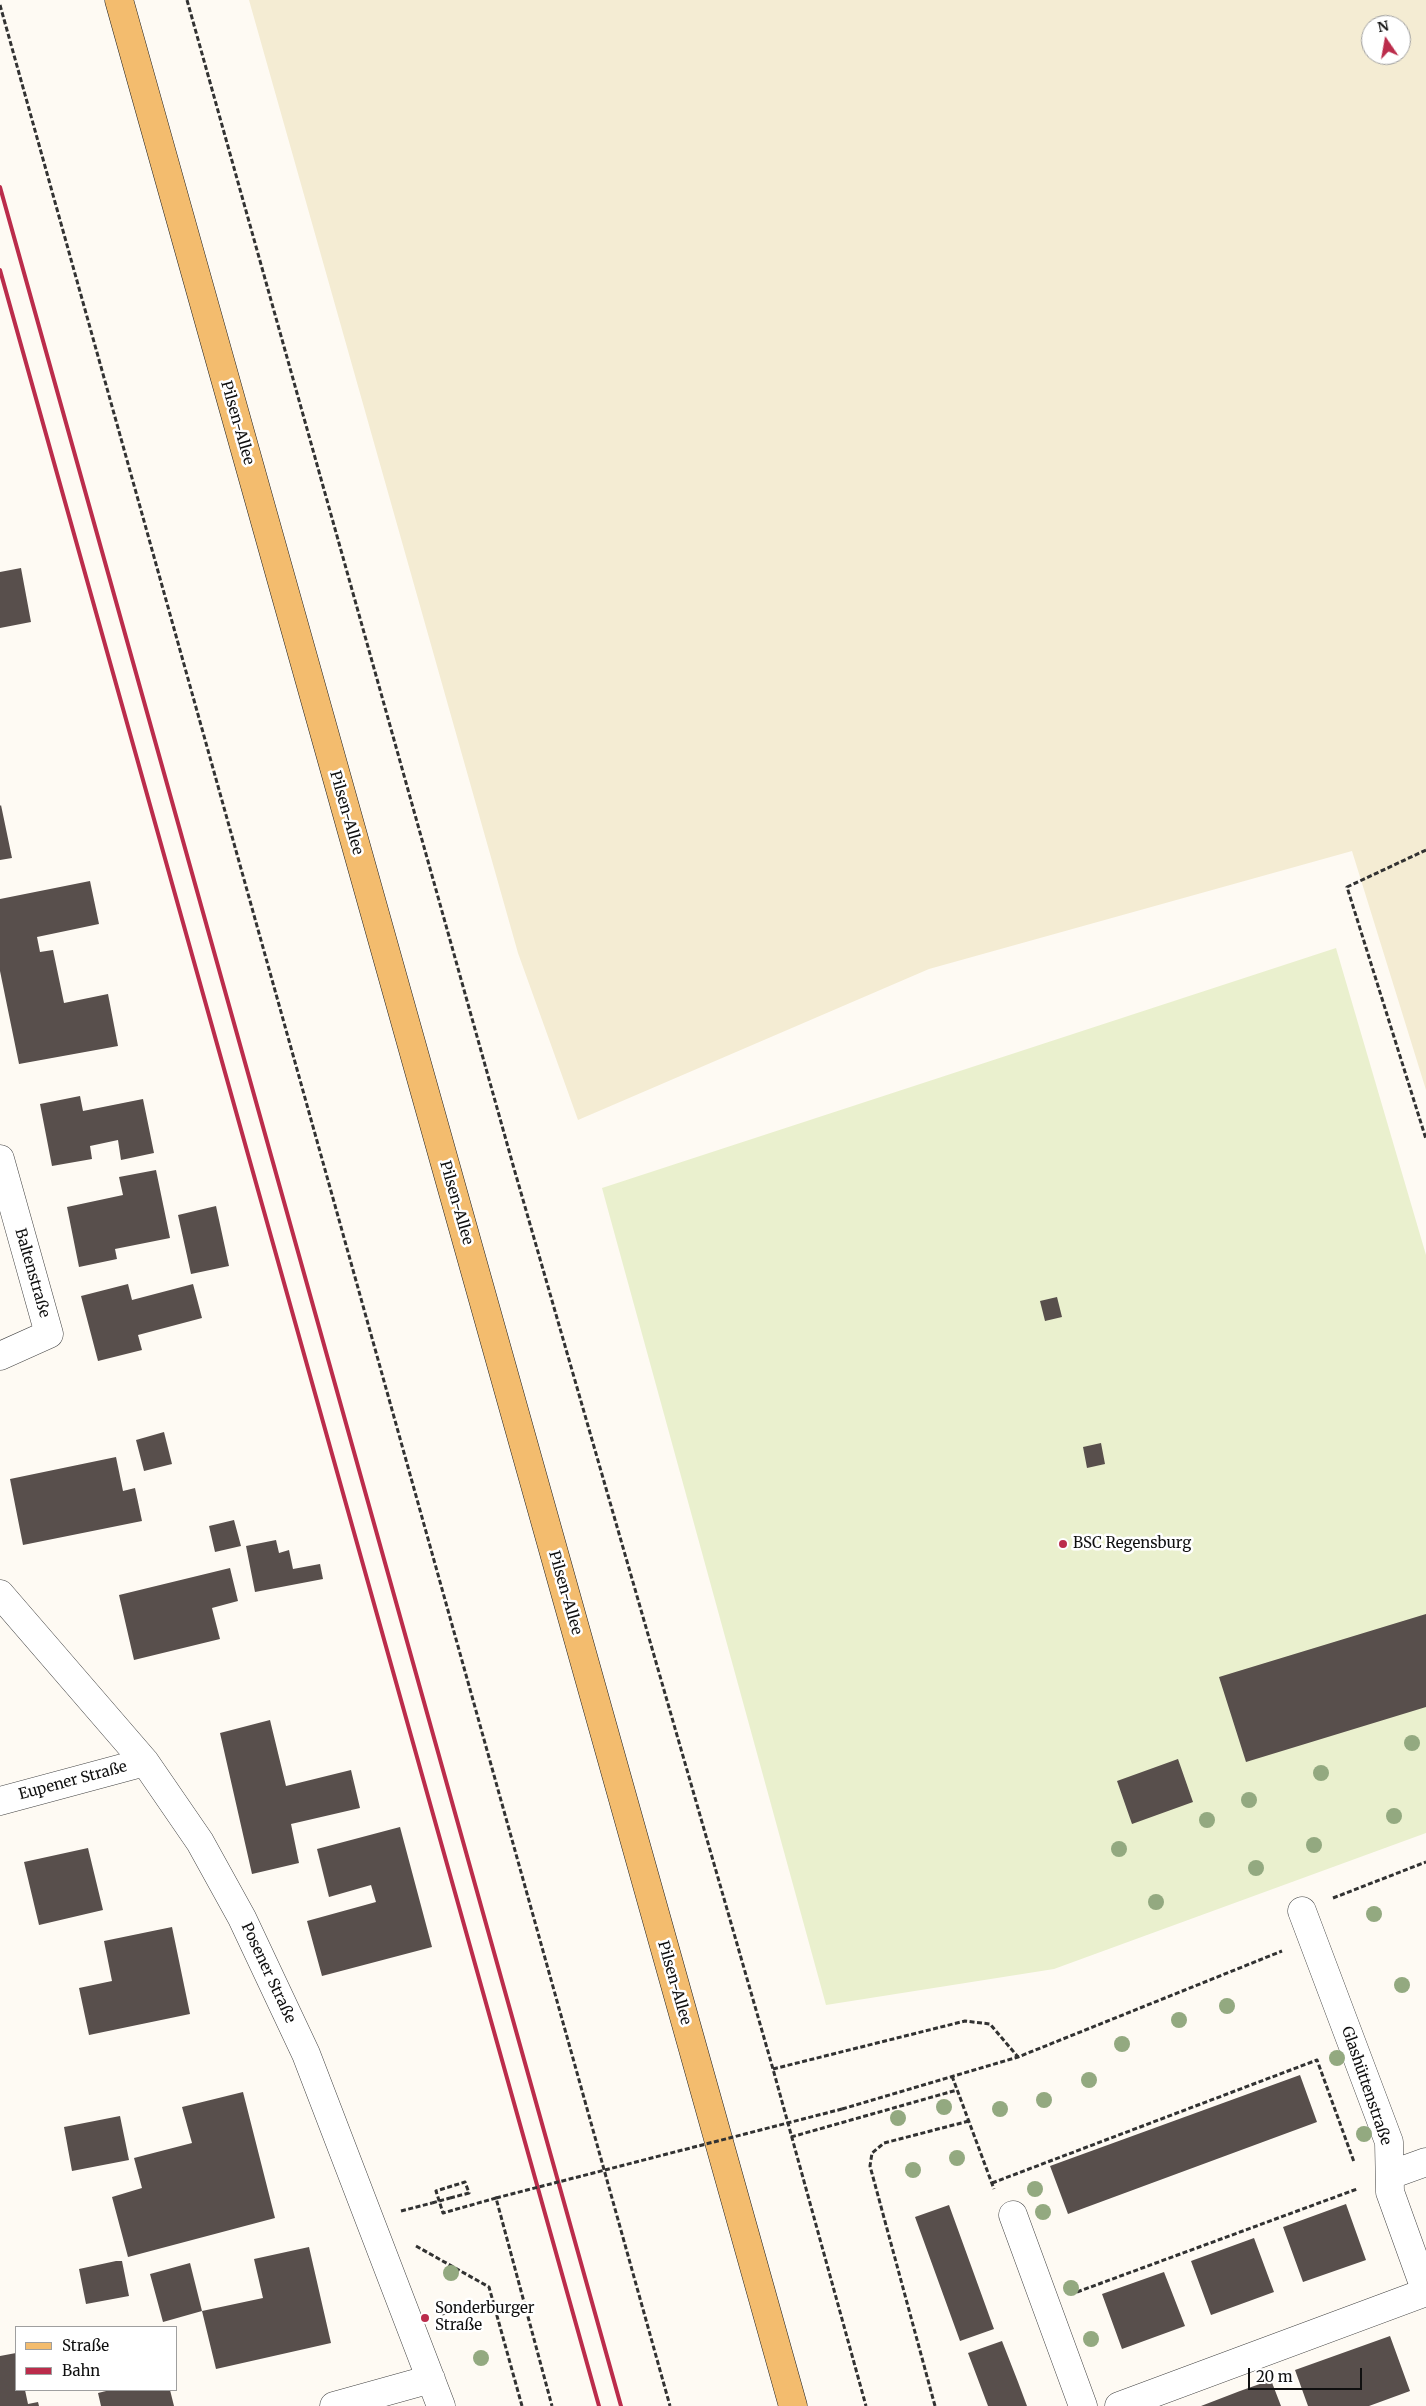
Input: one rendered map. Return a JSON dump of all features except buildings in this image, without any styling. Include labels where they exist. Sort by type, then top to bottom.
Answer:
[{"type":"main road","name":"Pilsen-Allee","points":[[119,0],[793,2406]]},
{"type":"street","name":"Baltenstraße","points":[[0,1159],[49,1334],[0,1356]]},
{"type":"street","name":"Posener Straße","points":[[0,1594],[145,1762],[200,1842],[242,1918],[306,2054],[441,2406]]},
{"type":"street","name":"Eupener Straße","points":[[0,1801],[145,1762]]},
{"type":"street","name":"Glashüttenstraße","points":[[1302,1911],[1389,2142],[1390,2192],[1426,2292]]},
{"type":"street","points":[[1390,2175],[1426,2162]]},
{"type":"street","points":[[1013,2215],[1083,2406]]},
{"type":"street","points":[[1119,2406],[1426,2292]]},
{"type":"street","points":[[334,2406],[431,2379]]},
{"type":"path","points":[[186,0],[513,1165],[773,2069],[866,2406]]},
{"type":"path","points":[[0,5],[670,2406]]},
{"type":"path","points":[[1426,850],[1346,887],[1426,1138]]},
{"type":"path","points":[[1302,1911],[1426,1862]]},
{"type":"path","points":[[432,2203],[450,2198],[468,2193],[465,2182],[436,2191],[443,2213],[842,2109],[1018,2057],[1312,1939]]},
{"type":"path","points":[[773,2069],[965,2021],[990,2024],[1018,2057]]},
{"type":"path","points":[[992,2183],[1317,2060],[1363,2186]]},
{"type":"path","points":[[952,2076],[1004,2219],[1013,2215]]},
{"type":"path","points":[[791,2137],[957,2090]]},
{"type":"path","points":[[936,2406],[870,2166],[872,2153],[884,2143],[969,2121]]},
{"type":"path","points":[[1046,2303],[1390,2175]]},
{"type":"path","points":[[496,2198],[552,2406]]},
{"type":"path","points":[[370,2220],[489,2287],[522,2406]]},
{"type":"path","points":[[433,2316],[493,2302]]},
{"type":"shaded area","points":[[249,0],[1426,0],[1426,1090],[1352,851],[929,969],[578,1120],[518,953]]},
{"type":"green space","name":"BSC Regensburg","points":[[1336,948],[1426,1255],[1426,1833],[1054,1969],[826,2005],[602,1188]]},
{"type":"railway","points":[[0,187],[621,2406]]},
{"type":"railway","points":[[0,270],[599,2406]]},
{"type":"place","name":"BSC Regensburg","points":[[1063,1544]]},
{"type":"place","name":"Sonderburger Straße","points":[[425,2318]]}]
